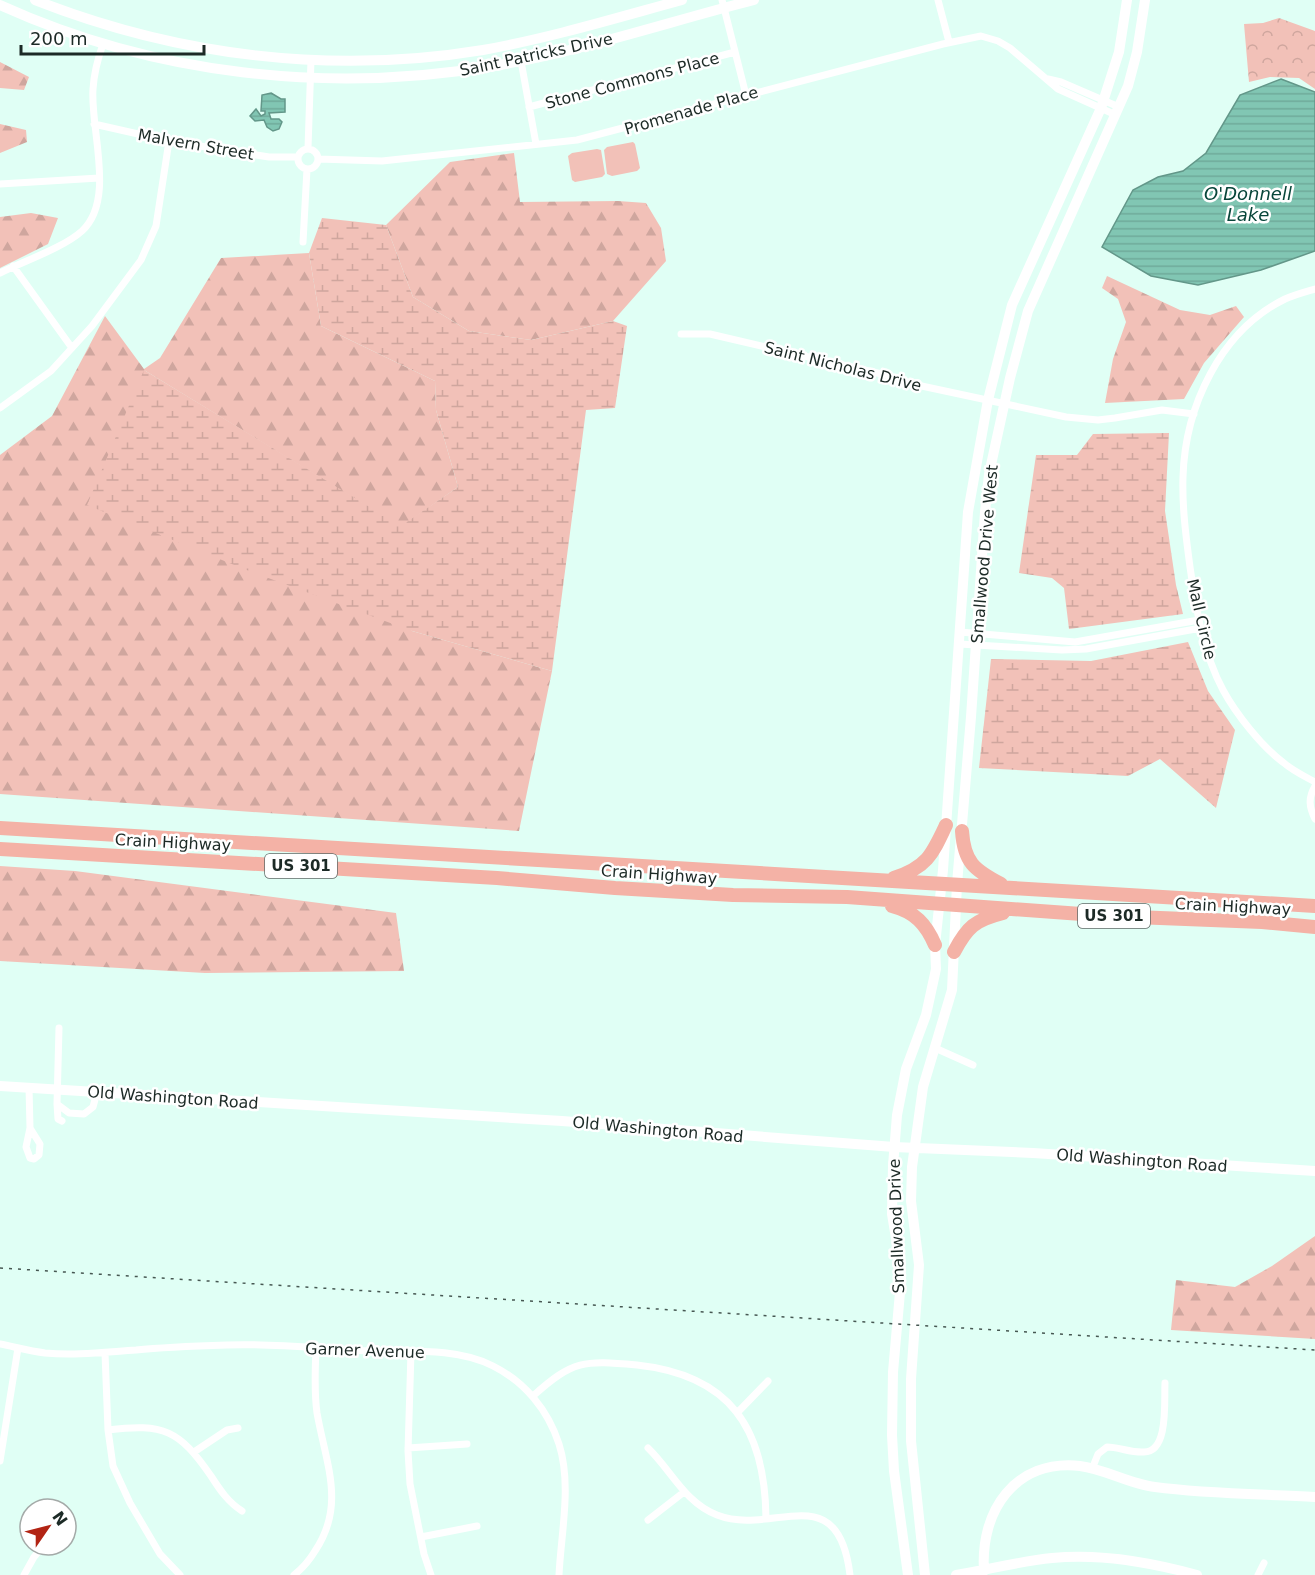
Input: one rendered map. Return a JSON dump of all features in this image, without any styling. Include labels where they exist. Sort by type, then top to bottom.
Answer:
[{"type":"highway","points":[[887,880],[912,871],[925,862],[934,851],[946,825]]},
{"type":"highway","name":"Crain Highway","points":[[0,828],[1315,906]]},
{"type":"highway","points":[[23,850],[28,830]]},
{"type":"highway","points":[[962,831],[964,851],[969,862],[985,876],[1006,886]]},
{"type":"highway","points":[[296,866],[299,845]]},
{"type":"highway","name":"Crain Highway","points":[[0,849],[497,878],[733,895],[864,898],[957,906],[1311,926]]},
{"type":"highway","points":[[864,898],[917,916],[927,928],[935,945]]},
{"type":"highway","points":[[954,952],[972,925],[990,916],[1015,909]]},
{"type":"main road","name":"Saint Patricks Drive","points":[[35,0],[99,23],[152,38],[218,51],[311,60],[398,59],[482,50],[558,34],[682,0]]},
{"type":"main road","name":"Saint Patricks Drive","points":[[0,5],[103,44],[209,68],[311,78],[372,79],[417,76],[521,61],[723,4],[754,0]]},
{"type":"main road","name":"Smallwood Drive West","points":[[941,883],[968,512],[988,400],[1012,305],[1102,104],[1119,52],[1127,0]]},
{"type":"main road","name":"Smallwood Drive West","points":[[957,884],[988,489],[1004,404],[1028,311],[1128,86],[1137,52],[1145,0]]},
{"type":"main road","points":[[103,44],[106,37],[118,33],[152,38]]},
{"type":"main road","name":"Smallwood Drive","points":[[908,1575],[892,1444],[891,1408],[900,1272],[892,1214],[894,1147],[897,1115],[906,1070],[930,1001],[936,969],[935,945],[941,883]]},
{"type":"main road","name":"Smallwood Drive","points":[[925,1575],[910,1440],[913,1335],[919,1265],[911,1201],[923,1087],[952,990],[957,884]]},
{"type":"main road","name":"Old Washington Road","points":[[0,1086],[562,1121],[894,1147],[1315,1171]]},
{"type":"main road","points":[[984,1573],[982,1554],[988,1524],[999,1501],[1016,1483],[1035,1472],[1053,1466],[1081,1466],[1152,1487],[1315,1497]]},
{"type":"main road","points":[[956,1575],[984,1573],[1051,1558],[1094,1557],[1160,1564],[1197,1575]]},
{"type":"street","points":[[938,0],[949,42]]},
{"type":"street","points":[[723,4],[746,95]]},
{"type":"street","name":"Promenade Place","points":[[318,159],[382,161],[577,141],[949,42],[981,36],[1011,48],[1046,79],[1061,82],[1118,111]]},
{"type":"street","points":[[0,273],[70,239],[83,230],[98,204],[100,191],[93,90],[103,44]]},
{"type":"street","name":"Stone Commons Place","points":[[530,107],[735,52]]},
{"type":"street","points":[[308,148],[311,60]]},
{"type":"street","points":[[521,61],[536,144]]},
{"type":"street","name":"Malvern Street","points":[[94,124],[169,141],[269,157],[297,157]]},
{"type":"street","points":[[0,408],[38,379],[46,376],[92,326],[141,260],[153,236],[160,206],[169,141]]},
{"type":"street","points":[[308,148],[314,150],[318,159],[315,165],[307,169],[301,166],[297,157],[300,152],[308,148]]},
{"type":"street","points":[[303,242],[307,169]]},
{"type":"street","points":[[0,184],[99,178]]},
{"type":"street","points":[[13,266],[72,348]]},
{"type":"street","name":"Mall Circle","points":[[1315,289],[1285,299],[1257,318],[1225,351],[1200,396],[1194,414],[1183,474],[1185,533],[1199,620],[1215,674],[1239,714],[1278,758],[1315,784]]},
{"type":"street","name":"Saint Nicholas Drive","points":[[681,334],[710,334],[1004,404]]},
{"type":"street","points":[[1004,404],[1084,419],[1115,418],[1162,410],[1194,414]]},
{"type":"street","points":[[959,644],[976,640],[1075,642],[1199,620]]},
{"type":"street","points":[[960,632],[976,640],[1086,649],[1201,628]]},
{"type":"street","points":[[1315,784],[1310,799],[1310,808],[1315,819]]},
{"type":"street","points":[[60,1028],[57,1104],[58,1119],[62,1121]]},
{"type":"street","points":[[935,1048],[973,1065]]},
{"type":"street","points":[[29,1087],[30,1128]]},
{"type":"street","points":[[57,1104],[69,1113],[84,1114],[93,1107],[97,1092]]},
{"type":"street","name":"Garner Avenue","points":[[0,1344],[46,1353],[105,1353],[262,1344],[316,1349],[443,1353],[481,1361],[504,1372],[533,1396],[553,1429],[559,1444],[565,1484],[558,1575]]},
{"type":"street","points":[[0,1461],[18,1348]]},
{"type":"street","points":[[294,1575],[307,1564],[323,1540],[332,1511],[332,1496],[317,1410],[316,1349]]},
{"type":"street","points":[[411,1352],[408,1448],[410,1484],[431,1575]]},
{"type":"street","points":[[105,1353],[108,1430],[111,1455],[118,1480],[160,1554],[180,1575]]},
{"type":"street","points":[[533,1396],[557,1375],[580,1364],[624,1364],[663,1368],[698,1380],[727,1401],[737,1413],[759,1455],[765,1480],[766,1518]]},
{"type":"street","points":[[737,1413],[768,1381]]},
{"type":"street","points":[[1092,1469],[1098,1454],[1107,1448],[1146,1453],[1156,1448],[1162,1437],[1165,1383]]},
{"type":"street","points":[[194,1452],[227,1430],[238,1428]]},
{"type":"street","points":[[108,1430],[159,1429],[176,1436],[194,1452],[230,1503],[242,1511]]},
{"type":"street","points":[[408,1448],[467,1444]]},
{"type":"street","points":[[648,1448],[667,1468],[684,1492],[702,1507],[717,1515],[738,1519],[805,1515],[825,1522],[837,1530],[843,1541],[848,1555],[850,1575]]},
{"type":"street","points":[[648,1520],[684,1492]]},
{"type":"street","points":[[421,1536],[477,1526]]},
{"type":"street","points":[[24,1575],[34,1557]]},
{"type":"street","points":[[1258,1575],[1264,1563]]},
{"type":"green space","points":[[1279,18],[1315,31],[1315,89],[1299,78],[1270,77],[1249,82],[1244,24],[1263,23]]},
{"type":"green space","points":[[0,62],[29,77],[24,90],[0,88]]},
{"type":"green space","points":[[0,124],[26,130],[27,142],[0,153]]},
{"type":"green space","points":[[633,142],[640,168],[637,171],[612,176],[607,174],[604,150],[607,147]]},
{"type":"green space","points":[[601,150],[605,174],[602,177],[575,182],[572,180],[568,156],[572,153]]},
{"type":"green space","points":[[514,153],[520,202],[646,203],[661,228],[666,261],[613,321],[531,340],[469,331],[413,297],[386,225],[450,162]]},
{"type":"green space","points":[[31,213],[58,218],[48,244],[0,268],[0,217]]},
{"type":"green space","points":[[322,218],[386,225],[413,297],[469,331],[531,340],[613,321],[627,326],[615,408],[586,410],[552,671],[412,631],[244,569],[87,505],[144,370],[401,526],[458,487],[436,410],[435,381],[321,326],[309,253]]},
{"type":"green space","points":[[309,253],[321,326],[435,381],[436,410],[458,487],[401,527],[144,370],[412,631],[552,671],[519,831],[0,794],[0,455],[52,416],[105,316],[144,369],[160,358],[221,258]]},
{"type":"green space","points":[[1107,276],[1180,310],[1210,315],[1236,306],[1244,317],[1204,363],[1184,399],[1105,403],[1113,359],[1126,322],[1118,299],[1102,288]]},
{"type":"green space","points":[[1169,433],[1165,511],[1176,585],[1183,614],[1069,629],[1064,588],[1052,578],[1019,573],[1036,455],[1077,455],[1093,434]]},
{"type":"green space","points":[[1188,642],[1208,691],[1235,730],[1216,808],[1160,759],[1128,776],[979,768],[991,659],[1091,661]]},
{"type":"green space","points":[[0,866],[75,871],[396,913],[404,971],[205,973],[0,961]]},
{"type":"green space","points":[[1315,1236],[1315,1339],[1171,1330],[1176,1280],[1235,1287],[1272,1266]]},
{"type":"water","name":"O'Donnell Lake","points":[[1281,79],[1315,92],[1315,251],[1261,270],[1198,285],[1151,276],[1102,247],[1133,190],[1158,177],[1183,171],[1206,153],[1240,95]]},
{"type":"water","points":[[271,93],[285,99],[285,112],[269,113],[271,119],[279,119],[282,122],[279,129],[273,131],[267,127],[264,120],[255,121],[250,116],[256,109],[261,116],[265,114],[265,111],[261,111],[262,95]]},
{"type":"railway","points":[[0,1268],[1315,1350]]}]
